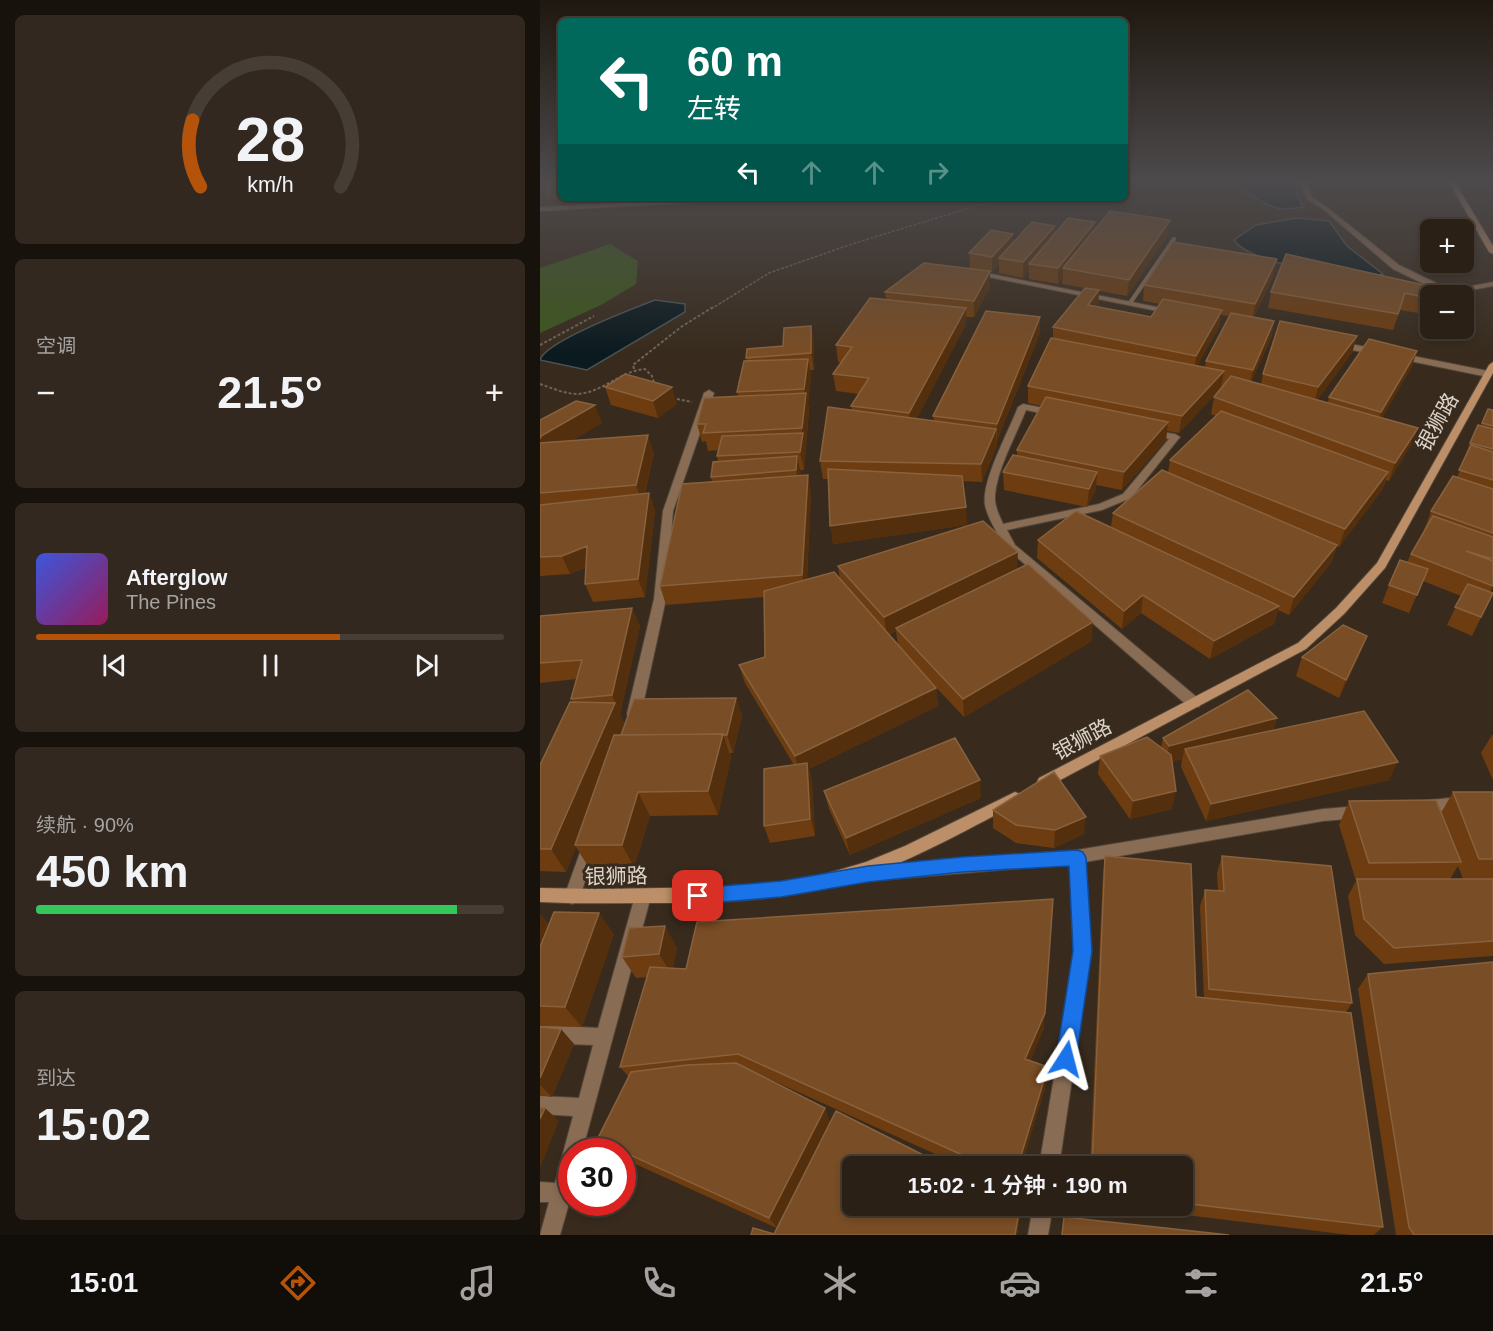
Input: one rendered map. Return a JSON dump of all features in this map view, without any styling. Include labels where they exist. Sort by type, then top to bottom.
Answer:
[{"type":"main road","name":"银狮路","points":[[540,895],[572,897],[714,896],[781,889],[844,876],[962,825],[1302,646],[1382,565],[1490,370]]},
{"type":"street","points":[[1363,240],[1396,267],[1433,285],[1456,291],[1493,284]]},
{"type":"street","points":[[960,270],[1176,312]]},
{"type":"street","points":[[1326,342],[1490,370]]},
{"type":"street","points":[[632,722],[639,700],[660,599],[668,511],[708,398]]},
{"type":"street","points":[[1070,416],[1023,407],[992,484],[990,501],[1000,528],[1011,547],[1194,703]]},
{"type":"street","points":[[1000,528],[1102,507],[1127,496],[1175,437],[1140,430]]},
{"type":"street","points":[[1402,808],[1458,803],[1493,805]]},
{"type":"street","points":[[844,876],[962,865],[1077,858],[1323,815],[1379,810]]},
{"type":"street","points":[[572,897],[595,831]]},
{"type":"street","points":[[1051,1156],[1083,951],[1077,858]]},
{"type":"street","points":[[577,1138],[643,896]]},
{"type":"street","points":[[540,1034],[604,1037]]},
{"type":"street","points":[[540,1105],[585,1108]]},
{"type":"street","points":[[540,1192],[558,1193]]},
{"type":"street","points":[[550,1235],[558,1204]]},
{"type":"street","points":[[1038,1235],[1041,1216]]},
{"type":"lane","points":[[1130,303],[1174,240]]},
{"type":"path","points":[[634,369],[633,365],[642,356],[681,327],[770,273],[866,240]]},
{"type":"path","points":[[540,345],[594,316]]},
{"type":"path","points":[[540,384],[576,394],[605,385],[626,371],[645,369],[652,376],[655,386]]},
{"type":"path","points":[[671,398],[708,398]]},
{"type":"green space","points":[[610,244],[638,261],[636,284],[601,305],[540,333],[540,268]]},
{"type":"shaded area","points":[[1234,240],[1342,240],[1347,246],[1383,274],[1366,277],[1351,276],[1294,267],[1257,255]]},
{"type":"shaded area","points":[[655,300],[685,304],[685,312],[587,370],[540,360],[557,344],[573,335]]},
{"type":"building","points":[[982,240],[1008,240],[992,257],[969,253]]},
{"type":"building","points":[[1016,240],[1043,240],[1023,262],[999,258]]},
{"type":"building","points":[[1050,240],[1081,240],[1058,268],[1029,264]]},
{"type":"building","points":[[1086,240],[1157,240],[1129,280],[1063,268]]},
{"type":"building","points":[[1173,242],[1277,259],[1255,304],[1144,285]]},
{"type":"building","points":[[1286,254],[1424,285],[1420,285],[1420,296],[1405,293],[1398,314],[1271,292]]},
{"type":"building","points":[[924,263],[990,271],[974,301],[885,292]]},
{"type":"building","points":[[1085,288],[1099,290],[1088,305],[1151,317],[1163,299],[1222,310],[1196,356],[1053,327]]},
{"type":"building","points":[[870,298],[966,308],[909,413],[851,406],[869,378],[833,374],[852,347],[836,345]]},
{"type":"building","points":[[986,311],[1040,317],[997,424],[933,416]]},
{"type":"building","points":[[1231,313],[1274,321],[1253,370],[1206,361]]},
{"type":"building","points":[[1280,321],[1357,336],[1318,387],[1263,374]]},
{"type":"building","points":[[811,326],[811,353],[746,358],[747,349],[783,346],[784,328]]},
{"type":"building","points":[[1051,338],[1224,371],[1182,416],[1028,386]]},
{"type":"building","points":[[1369,339],[1417,351],[1381,412],[1329,397]]},
{"type":"building","points":[[808,359],[804,389],[737,392],[744,361]]},
{"type":"building","points":[[625,374],[672,387],[653,401],[605,387]]},
{"type":"building","points":[[1231,376],[1418,428],[1395,463],[1214,397]]},
{"type":"building","points":[[806,393],[802,428],[703,433],[706,424],[697,424],[704,398]]},
{"type":"building","points":[[1046,397],[1168,422],[1124,472],[1017,450]]},
{"type":"building","points":[[576,401],[595,405],[541,436],[540,439],[540,420]]},
{"type":"building","points":[[828,407],[996,429],[981,464],[820,461]]},
{"type":"building","points":[[1488,409],[1493,410],[1493,426],[1482,423]]},
{"type":"building","points":[[1221,411],[1388,472],[1345,529],[1170,460]]},
{"type":"building","points":[[1478,425],[1493,429],[1493,449],[1470,443]]},
{"type":"building","points":[[803,433],[800,452],[717,456],[722,436]]},
{"type":"building","points":[[648,435],[636,485],[540,493],[540,443]]},
{"type":"building","points":[[1471,445],[1493,452],[1493,480],[1459,470]]},
{"type":"building","points":[[1013,455],[1097,472],[1089,489],[1003,472]]},
{"type":"building","points":[[797,456],[796,470],[711,477],[713,462]]},
{"type":"building","points":[[828,469],[962,476],[966,507],[830,526]]},
{"type":"building","points":[[1162,470],[1337,545],[1294,597],[1113,513]]},
{"type":"building","points":[[808,475],[802,575],[660,586],[682,484]]},
{"type":"building","points":[[1453,476],[1493,489],[1493,533],[1431,511]]},
{"type":"building","points":[[649,493],[638,579],[585,584],[587,546],[562,556],[540,557],[540,505]]},
{"type":"building","points":[[1076,511],[1279,606],[1214,641],[1143,595],[1124,611],[1038,540]]},
{"type":"building","points":[[1433,516],[1493,537],[1493,559],[1466,551],[1493,561],[1493,586],[1411,554]]},
{"type":"building","points":[[983,521],[1018,552],[884,617],[838,566]]},
{"type":"building","points":[[1400,560],[1428,569],[1417,595],[1389,585]]},
{"type":"building","points":[[1028,564],[1093,622],[963,699],[896,628]]},
{"type":"building","points":[[834,572],[936,688],[795,756],[739,665],[765,657],[764,591]]},
{"type":"building","points":[[1468,584],[1493,593],[1481,617],[1455,607]]},
{"type":"building","points":[[632,608],[612,695],[571,699],[582,660],[540,663],[540,616]]},
{"type":"building","points":[[1343,625],[1367,636],[1346,680],[1302,657]]},
{"type":"building","points":[[1248,690],[1277,718],[1169,746],[1163,738]]},
{"type":"building","points":[[736,698],[727,735],[621,735],[634,699]]},
{"type":"building","points":[[570,702],[615,703],[551,849],[540,849],[540,765]]},
{"type":"building","points":[[1364,711],[1398,762],[1211,804],[1185,749]]},
{"type":"building","points":[[723,734],[708,791],[638,792],[622,845],[575,845],[614,735]]},
{"type":"building","points":[[1147,737],[1171,755],[1176,791],[1133,801],[1100,756]]},
{"type":"building","points":[[955,738],[980,780],[846,838],[824,791]]},
{"type":"building","points":[[807,763],[810,819],[764,826],[764,769]]},
{"type":"building","points":[[1054,772],[1086,817],[1055,830],[1016,825],[993,810]]},
{"type":"building","points":[[1453,792],[1493,792],[1493,859],[1479,859]]},
{"type":"building","points":[[1436,800],[1461,862],[1369,863],[1349,801]]},
{"type":"building","points":[[1105,856],[1191,864],[1196,997],[1351,1013],[1383,1227],[1193,1204],[1193,1156],[1092,1156]]},
{"type":"building","points":[[1222,856],[1331,866],[1352,1003],[1209,989],[1205,890],[1224,891]]},
{"type":"building","points":[[1357,879],[1493,879],[1493,941],[1394,948],[1364,919]]},
{"type":"building","points":[[1053,899],[1045,1013],[1025,1059],[1048,1067],[1021,1156],[965,1156],[738,1054],[620,1067],[650,967],[686,969],[697,922]]},
{"type":"building","points":[[554,912],[599,913],[565,1007],[540,1006],[540,947]]},
{"type":"building","points":[[665,926],[659,954],[622,957],[629,928]]},
{"type":"building","points":[[1493,962],[1493,1235],[1414,1235],[1409,1227],[1368,974]]},
{"type":"building","points":[[540,1027],[561,1029],[540,1078]]},
{"type":"building","points":[[736,1063],[825,1108],[769,1218],[636,1158],[636,1138],[598,1138],[631,1072],[687,1065]]},
{"type":"building","points":[[540,1108],[545,1108],[540,1119]]},
{"type":"building","points":[[836,1111],[925,1156],[842,1156],[842,1216],[1018,1216],[1015,1235],[751,1235],[753,1228],[774,1234]]},
{"type":"building","points":[[1064,1217],[1229,1235],[1062,1235]]},
{"type":"route","points":[[698,896],[781,889],[844,876],[962,865],[1077,858],[1083,951],[1066,1059]]}]
